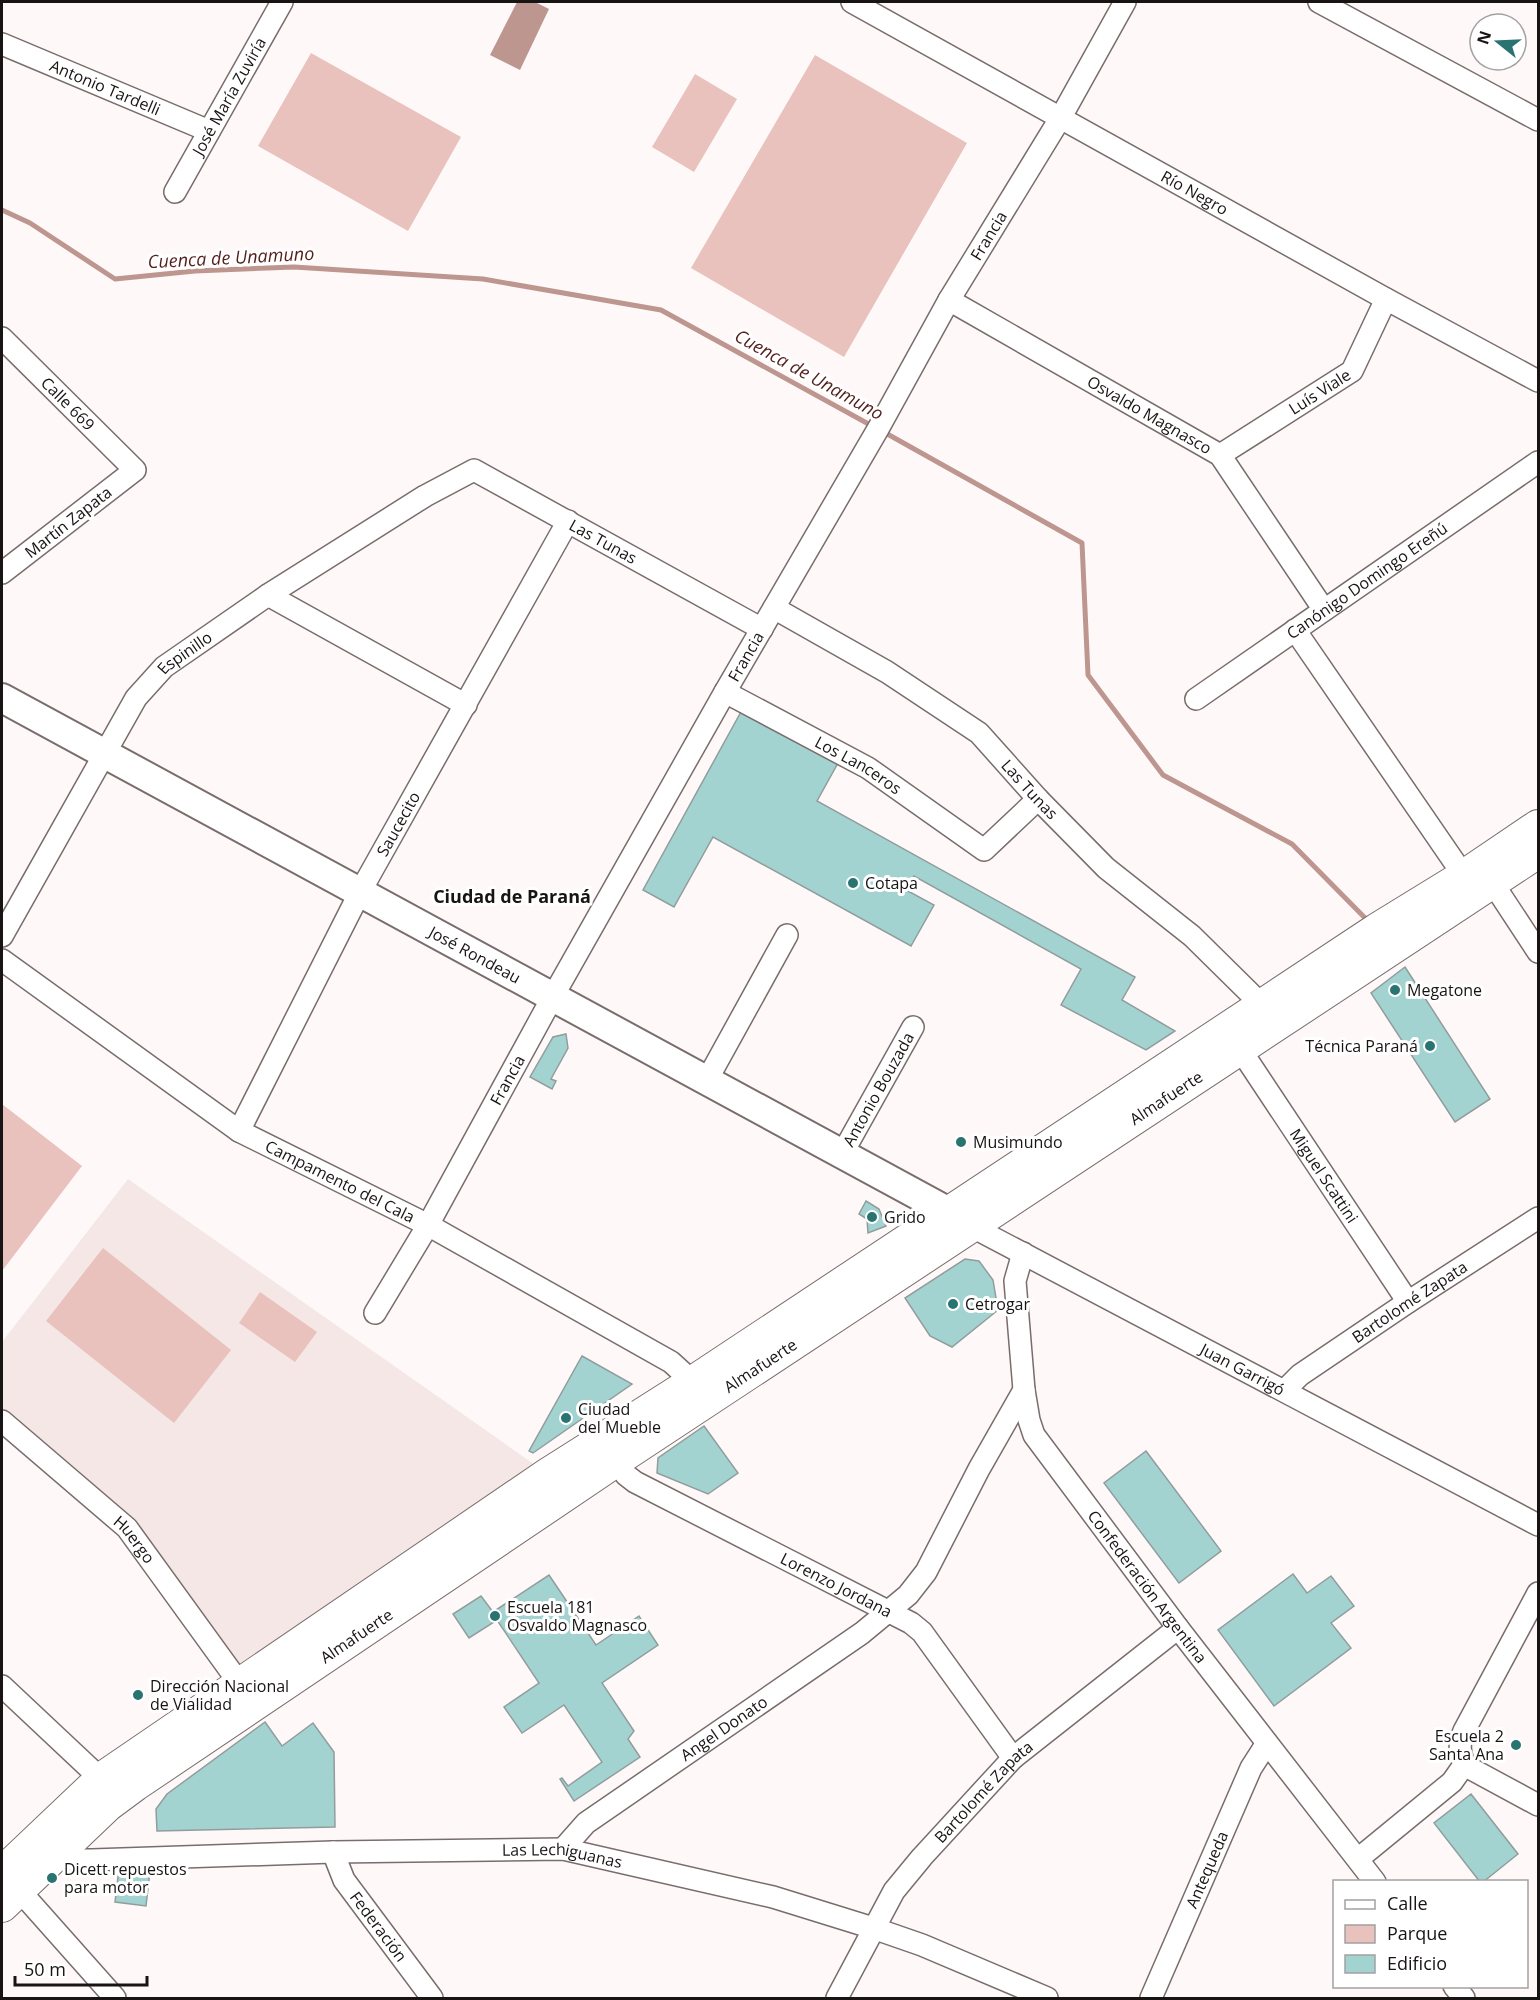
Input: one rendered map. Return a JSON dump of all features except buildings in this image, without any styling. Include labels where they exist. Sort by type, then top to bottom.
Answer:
[{"type":"main road","name":"Almafuerte","points":[[7,1890],[101,1779],[548,1474],[693,1382],[1240,1049],[1478,879],[1539,826]]},
{"type":"main road","name":"Almafuerte","points":[[7,1890],[57,1853],[108,1805],[135,1785],[617,1460],[1262,1005],[1376,930],[1478,879],[1539,852]]},
{"type":"street","name":"José María Zuviría","points":[[175,192],[282,2]]},
{"type":"street","name":"Francia","points":[[375,1313],[428,1225],[552,998],[878,429],[949,300],[1061,117],[1125,2]]},
{"type":"street","points":[[1319,2],[1539,120]]},
{"type":"street","name":"Río Negro","points":[[863,4],[1386,299],[1539,381]]},
{"type":"street","name":"Antonio Tardelli","points":[[2,44],[209,131]]},
{"type":"street","name":"Luís Viale","points":[[1220,454],[1352,371],[1386,299]]},
{"type":"street","name":"Osvaldo Magnasco","points":[[949,300],[1220,454],[1324,610]]},
{"type":"street","name":"Calle 669","points":[[2,338],[135,470]]},
{"type":"street","name":"Canónigo Domingo Ereñú","points":[[1196,699],[1539,462]]},
{"type":"street","name":"Martín Zapata","points":[[2,573],[135,470]]},
{"type":"street","name":"Las Tunas","points":[[474,470],[762,629]]},
{"type":"street","name":"Espinillo","points":[[2,936],[136,698],[164,667],[268,595],[425,496],[474,470]]},
{"type":"street","name":"Saucecito","points":[[239,1131],[360,892],[568,521]]},
{"type":"street","points":[[268,595],[466,705]]},
{"type":"street","name":"Las Tunas","points":[[774,608],[887,672],[979,733],[1038,799],[1106,868],[1192,936],[1262,1005]]},
{"type":"street","points":[[1295,630],[1478,879],[1539,952]]},
{"type":"street","name":"Los Lanceros","points":[[726,692],[868,768],[984,850],[1038,799]]},
{"type":"street","name":"José Rondeau","points":[[2,698],[707,1080],[960,1220]]},
{"type":"street","points":[[707,1080],[787,936]]},
{"type":"street","name":"Campamento del Cala","points":[[2,960],[239,1131],[428,1225],[671,1362],[693,1382]]},
{"type":"street","name":"Antonio Bouzada","points":[[842,1154],[914,1027]]},
{"type":"street","name":"Miguel Scattini","points":[[1240,1049],[1408,1302]]},
{"type":"street","name":"Bartolomé Zapata","points":[[1285,1390],[1300,1375],[1539,1218]]},
{"type":"street","name":"Juan Garrigó","points":[[960,1220],[1539,1525]]},
{"type":"street","name":"Confederación Argentina","points":[[1023,1253],[1015,1281],[1024,1390],[1034,1435],[1178,1628],[1373,1880]]},
{"type":"street","name":"Angel Donato","points":[[563,1849],[586,1823],[861,1633],[908,1595],[926,1572],[979,1469],[1024,1390]]},
{"type":"street","name":"Huergo","points":[[2,1421],[127,1528],[240,1684]]},
{"type":"street","name":"Lorenzo Jordana","points":[[617,1460],[626,1475],[635,1482],[911,1623],[922,1632],[1014,1758]]},
{"type":"street","points":[[1539,1593],[1460,1740],[1460,1752],[1464,1765],[1539,1805]]},
{"type":"street","name":"Bartolomé Zapata","points":[[837,1998],[894,1891],[1014,1758],[1178,1628]]},
{"type":"street","points":[[2,1686],[101,1779]]},
{"type":"street","name":"Antequeda","points":[[1151,1998],[1251,1768],[1267,1743]]},
{"type":"street","points":[[1358,1859],[1452,1782],[1464,1765]]},
{"type":"street","name":"Las Lechiguanas","points":[[57,1853],[77,1860],[92,1860],[333,1852],[563,1849],[773,1898],[873,1928],[1047,1998]]},
{"type":"street","name":"Federación","points":[[333,1852],[344,1880],[432,1998]]},
{"type":"street","points":[[7,1890],[115,1998]]},
{"type":"shaded area","points":[[517,2],[535,2],[549,9],[520,70],[490,55]]},
{"type":"shaded area","points":[[128,1179],[548,1474],[240,1684],[127,1528],[2,1421],[2,1342]]},
{"type":"green space","points":[[311,53],[461,137],[408,231],[258,146]]},
{"type":"green space","points":[[815,55],[967,143],[844,357],[691,268]]},
{"type":"green space","points":[[695,74],[737,99],[694,172],[652,147]]},
{"type":"green space","points":[[2,1104],[82,1166],[2,1271]]},
{"type":"green space","points":[[103,1248],[231,1350],[174,1423],[46,1321]]},
{"type":"green space","points":[[260,1292],[317,1332],[295,1362],[239,1323]]},
{"type":"waterway","name":"Cuenca de Unamuno","points":[[2,210],[30,223],[115,279],[195,271],[294,267],[483,279],[661,310],[874,427]]},
{"type":"waterway","name":"Cuenca de Unamuno","points":[[882,431],[1082,543],[1088,675],[1163,775],[1292,844],[1370,923]]},
{"type":"place","name":"Cotapa","points":[[853,883]]},
{"type":"place","name":"Megatone","points":[[1395,990]]},
{"type":"place","name":"Técnica Paraná","points":[[1430,1046]]},
{"type":"place","name":"Musimundo","points":[[961,1142]]},
{"type":"place","name":"Grido","points":[[872,1217]]},
{"type":"place","name":"Cetrogar","points":[[953,1304]]},
{"type":"place","name":"Ciudad del Mueble","points":[[566,1418]]},
{"type":"place","name":"Escuela 181 Osvaldo Magnasco","points":[[495,1616]]},
{"type":"place","name":"Dirección Nacional de Vialidad","points":[[138,1695]]},
{"type":"place","name":"Escuela 2 Santa Ana","points":[[1516,1745]]},
{"type":"place","name":"Dicett repuestos para motor","points":[[52,1878]]},
{"type":"district","name":"Ciudad de Paraná","points":[[512,897]]}]
